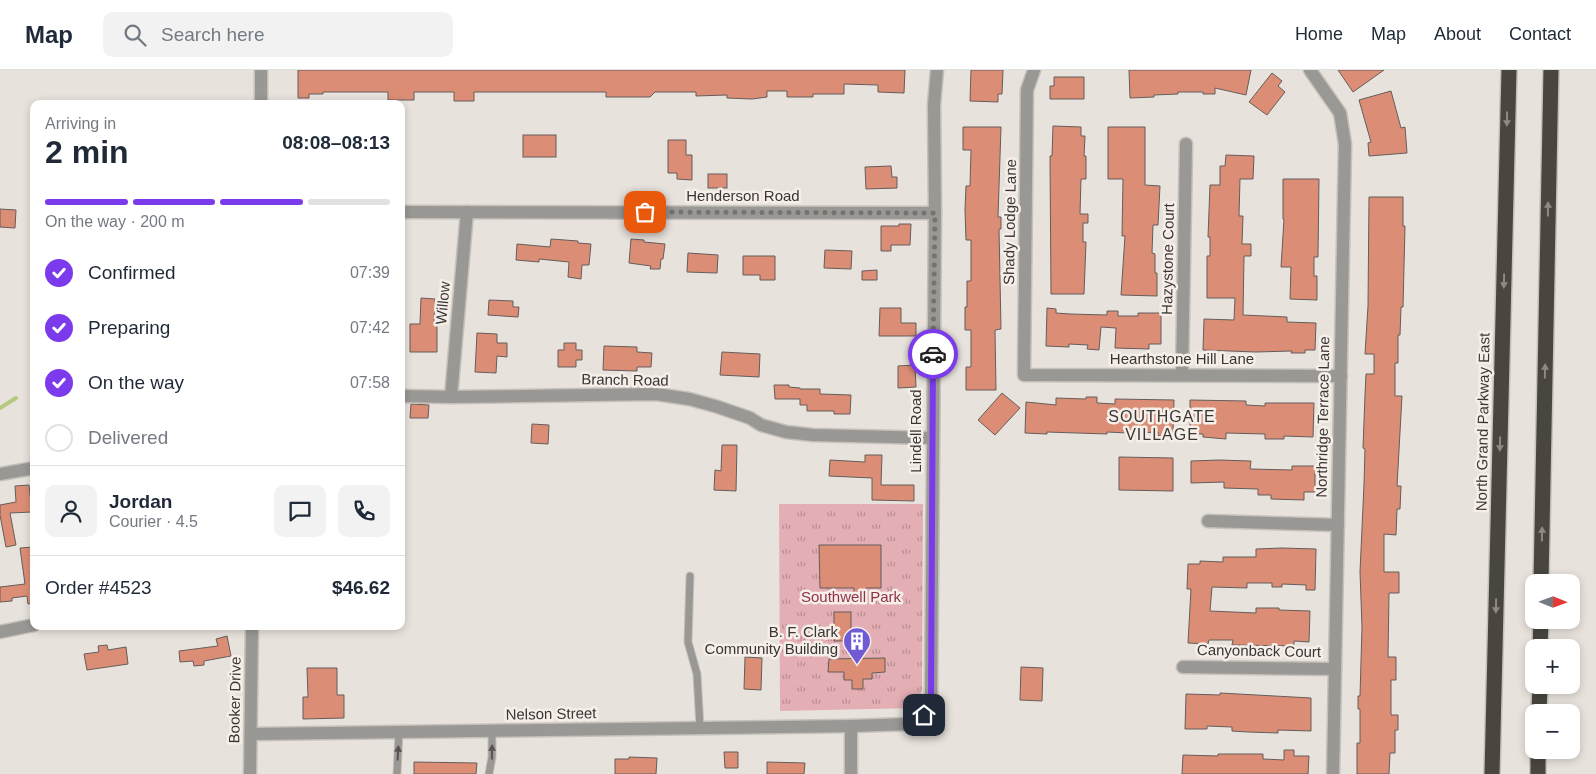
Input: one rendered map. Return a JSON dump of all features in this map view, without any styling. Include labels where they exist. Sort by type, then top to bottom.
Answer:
[{"type":"highway","name":"North Grand Parkway East","points":[[1492,774],[1509,70]]},
{"type":"highway","points":[[1541,574],[1551,70]]},
{"type":"highway","points":[[1538,759],[1538,774]]},
{"type":"street","points":[[261,70],[261,100]]},
{"type":"street","name":"Lindell Road","points":[[851,726],[910,724],[924,715],[931,700],[935,213],[934,105],[937,70]]},
{"type":"street","name":"Shady Lodge Lane","points":[[1024,375],[1027,90],[1034,70]]},
{"type":"street","name":"Northridge Terrace Lane","points":[[1310,70],[1340,113],[1345,144],[1332,774]]},
{"type":"street","name":"Hazystone Court","points":[[1182,375],[1186,144]]},
{"type":"street","name":"Henderson Road","points":[[405,212],[935,213]]},
{"type":"street","name":"Willow","points":[[451,397],[467,212]]},
{"type":"street","name":"Hearthstone Hill Lane","points":[[1024,375],[1340,376]]},
{"type":"street","name":"Branch Road","points":[[405,396],[656,394],[689,399],[715,406],[750,418],[761,425],[786,432],[813,435],[932,438]]},
{"type":"street","points":[[0,474],[30,469]]},
{"type":"street","points":[[1208,521],[1338,525]]},
{"type":"street","points":[[0,632],[30,626]]},
{"type":"street","name":"Booker Drive","points":[[250,774],[252,630]]},
{"type":"street","name":"Canyonback Court","points":[[1183,667],[1335,669]]},
{"type":"street","points":[[851,726],[851,774]]},
{"type":"street","name":"Nelson Street","points":[[251,734],[851,726]]},
{"type":"lane","points":[[690,576],[688,642],[697,674],[700,700],[700,728]]},
{"type":"lane","points":[[490,774],[492,730]]},
{"type":"lane","points":[[397,774],[399,732]]},
{"type":"green space","name":"Southwell Park","points":[[779,504],[923,504],[922,689],[916,708],[780,711]]},
{"type":"building","points":[[298,70],[905,70],[904,93],[878,92],[878,85],[844,84],[844,94],[813,94],[813,97],[787,97],[787,91],[767,91],[767,97],[752,99],[727,98],[727,95],[696,96],[696,92],[655,92],[650,97],[606,97],[606,92],[474,92],[474,101],[454,101],[454,92],[414,92],[414,100],[388,100],[388,92],[323,92],[323,94],[309,94],[309,98],[298,98]]},
{"type":"building","points":[[971,70],[1003,70],[1002,94],[998,94],[998,102],[970,101]]},
{"type":"building","points":[[1129,70],[1251,70],[1246,95],[1215,88],[1215,94],[1178,92],[1178,94],[1154,95],[1154,97],[1130,98]]},
{"type":"building","points":[[1338,70],[1384,70],[1353,92]]},
{"type":"building","points":[[1272,73],[1282,81],[1278,86],[1285,92],[1267,115],[1249,102]]},
{"type":"building","points":[[1054,77],[1084,77],[1084,99],[1050,99],[1050,86],[1054,86]]},
{"type":"building","points":[[1391,91],[1401,128],[1405,127],[1407,153],[1369,156],[1368,143],[1371,142],[1359,100]]},
{"type":"building","points":[[1053,126],[1081,127],[1081,136],[1085,136],[1086,179],[1081,179],[1080,214],[1088,214],[1088,223],[1083,223],[1083,242],[1086,242],[1084,294],[1051,294],[1050,156],[1052,156]]},
{"type":"building","points":[[963,127],[1001,127],[998,217],[1001,217],[1001,229],[999,229],[1001,329],[995,330],[996,390],[966,390],[966,367],[971,367],[971,330],[965,330],[965,307],[967,307],[967,281],[971,281],[971,240],[966,240],[965,210],[966,186],[970,186],[971,150],[963,150]]},
{"type":"building","points":[[1108,127],[1145,127],[1145,185],[1160,186],[1158,225],[1153,225],[1152,253],[1155,254],[1157,296],[1121,295],[1125,236],[1122,236],[1123,179],[1108,179]]},
{"type":"building","points":[[523,135],[556,135],[556,157],[523,157]]},
{"type":"building","points":[[668,140],[686,140],[686,155],[692,155],[692,180],[677,179],[677,173],[668,173]]},
{"type":"building","points":[[1226,155],[1254,156],[1253,179],[1240,179],[1239,216],[1243,216],[1242,244],[1251,244],[1251,256],[1244,256],[1243,315],[1287,317],[1287,322],[1316,323],[1315,350],[1305,350],[1305,353],[1291,353],[1292,351],[1203,350],[1204,319],[1234,320],[1235,298],[1207,298],[1207,256],[1210,256],[1210,237],[1208,237],[1210,185],[1220,185],[1220,166],[1225,166]]},
{"type":"building","points":[[891,166],[892,177],[897,177],[897,188],[866,189],[865,167]]},
{"type":"building","points":[[708,174],[727,174],[727,188],[708,188]]},
{"type":"building","points":[[1283,179],[1319,179],[1318,257],[1314,257],[1314,276],[1317,276],[1317,300],[1290,299],[1291,267],[1281,267],[1284,219]]},
{"type":"building","points":[[1369,197],[1403,197],[1403,226],[1405,226],[1403,307],[1401,307],[1400,335],[1398,335],[1398,363],[1395,363],[1395,396],[1402,396],[1397,486],[1401,486],[1400,509],[1397,509],[1396,535],[1384,534],[1384,572],[1399,572],[1399,593],[1389,593],[1388,657],[1396,657],[1396,680],[1391,680],[1391,715],[1398,715],[1398,730],[1395,730],[1395,753],[1390,753],[1389,774],[1357,774],[1357,743],[1360,743],[1358,696],[1360,696],[1362,627],[1360,572],[1365,449],[1363,448],[1365,395],[1366,374],[1374,374],[1374,354],[1365,354],[1368,306]]},
{"type":"building","points":[[0,209],[16,210],[15,228],[0,227]]},
{"type":"building","points":[[899,224],[911,224],[910,245],[891,245],[891,251],[881,251],[881,226],[899,226]]},
{"type":"building","points":[[551,239],[591,244],[589,265],[582,265],[581,279],[568,277],[569,262],[539,259],[539,262],[516,260],[517,244],[550,247]]},
{"type":"building","points":[[631,239],[665,244],[660,269],[650,269],[651,266],[629,263]]},
{"type":"building","points":[[825,250],[852,251],[851,269],[824,268]]},
{"type":"building","points":[[688,253],[718,255],[717,273],[687,272]]},
{"type":"building","points":[[743,256],[775,256],[775,280],[760,280],[760,275],[743,275]]},
{"type":"building","points":[[877,270],[877,280],[862,280],[862,271]]},
{"type":"building","points":[[421,298],[435,299],[434,324],[437,324],[437,352],[410,352],[410,324],[420,324]]},
{"type":"building","points":[[489,300],[513,301],[513,307],[519,307],[518,317],[488,315]]},
{"type":"building","points":[[880,308],[901,308],[901,323],[916,323],[916,336],[879,336]]},
{"type":"building","points":[[1047,308],[1056,309],[1056,313],[1070,314],[1107,315],[1107,311],[1118,311],[1118,316],[1138,316],[1138,313],[1161,313],[1161,344],[1149,344],[1149,349],[1115,348],[1116,328],[1101,327],[1099,350],[1087,349],[1088,345],[1069,344],[1069,347],[1046,346]]},
{"type":"building","points":[[477,333],[497,334],[497,343],[507,343],[507,357],[497,356],[496,373],[475,372]]},
{"type":"building","points":[[564,343],[576,343],[576,350],[582,350],[582,360],[576,360],[576,367],[558,367],[558,350],[564,350]]},
{"type":"building","points":[[604,346],[637,347],[637,352],[652,353],[651,367],[637,367],[637,371],[603,370]]},
{"type":"building","points":[[722,352],[760,354],[759,377],[720,375]]},
{"type":"building","points":[[915,365],[916,387],[898,388],[898,366]]},
{"type":"building","points":[[774,385],[789,385],[789,387],[800,389],[820,389],[820,394],[851,395],[850,414],[834,414],[834,411],[807,411],[807,405],[800,405],[800,399],[775,399]]},
{"type":"building","points":[[1002,393],[1020,408],[995,435],[978,420]]},
{"type":"building","points":[[1086,397],[1097,397],[1097,403],[1115,404],[1115,399],[1174,400],[1173,434],[1158,436],[1158,432],[1138,433],[1138,436],[1128,436],[1128,433],[1107,432],[1107,434],[1025,433],[1026,402],[1056,405],[1056,398],[1086,399]]},
{"type":"building","points":[[1190,400],[1246,401],[1246,405],[1265,406],[1265,403],[1314,403],[1313,437],[1284,436],[1284,439],[1265,439],[1265,434],[1226,433],[1226,439],[1203,437],[1203,434],[1190,434]]},
{"type":"building","points":[[411,404],[429,405],[428,418],[410,418]]},
{"type":"building","points":[[532,424],[549,425],[548,444],[531,443]]},
{"type":"building","points":[[722,445],[737,445],[736,491],[714,490],[715,470],[721,471]]},
{"type":"building","points":[[865,455],[882,455],[881,485],[914,485],[914,501],[872,500],[872,478],[829,476],[830,460],[865,462]]},
{"type":"building","points":[[1119,457],[1173,458],[1173,491],[1119,490]]},
{"type":"building","points":[[1191,461],[1251,461],[1250,469],[1292,470],[1292,466],[1315,466],[1315,492],[1304,492],[1304,500],[1271,499],[1271,495],[1258,495],[1258,489],[1224,488],[1224,482],[1191,483]]},
{"type":"building","points":[[29,485],[30,512],[10,513],[16,545],[6,547],[0,505],[16,502],[15,486]]},
{"type":"building","points":[[819,545],[881,545],[881,588],[866,588],[867,600],[854,600],[854,588],[820,588]]},
{"type":"building","points":[[30,547],[30,604],[28,604],[27,596],[12,598],[12,601],[0,602],[0,587],[25,584],[20,548]]},
{"type":"building","points":[[1256,549],[1316,549],[1315,590],[1306,590],[1306,585],[1282,584],[1282,587],[1272,587],[1272,583],[1247,583],[1247,588],[1212,587],[1210,611],[1256,613],[1256,608],[1279,608],[1279,610],[1310,611],[1309,642],[1294,641],[1294,646],[1232,645],[1233,640],[1209,640],[1208,644],[1188,643],[1191,589],[1187,589],[1188,564],[1200,564],[1200,561],[1223,562],[1223,557],[1256,557]]},
{"type":"building","points":[[834,612],[851,612],[851,641],[834,641]]},
{"type":"building","points":[[227,636],[231,656],[204,661],[204,665],[194,666],[193,661],[180,662],[179,651],[218,646],[216,639]]},
{"type":"building","points":[[107,645],[108,650],[126,647],[128,664],[87,670],[84,654],[99,652],[98,646]]},
{"type":"building","points":[[745,657],[762,658],[761,690],[744,689]]},
{"type":"building","name":"B. F. Clark Community Building","points":[[885,658],[885,672],[872,673],[872,679],[863,679],[863,689],[852,689],[852,680],[844,680],[844,672],[828,672],[829,659]]},
{"type":"building","points":[[1021,667],[1043,668],[1042,701],[1020,700]]},
{"type":"building","points":[[307,668],[337,668],[337,695],[344,695],[344,718],[303,719],[303,697],[308,697]]},
{"type":"building","points":[[1220,693],[1311,698],[1311,731],[1278,730],[1278,733],[1248,732],[1232,731],[1232,727],[1207,726],[1207,729],[1185,729],[1186,694],[1220,695]]},
{"type":"building","points":[[1284,750],[1294,750],[1294,756],[1309,756],[1308,774],[1182,774],[1183,755],[1263,754],[1263,759],[1284,760]]},
{"type":"building","points":[[724,752],[738,752],[738,768],[725,768]]},
{"type":"building","points":[[629,757],[657,758],[656,774],[615,774],[615,759],[629,759]]},
{"type":"building","points":[[414,762],[477,763],[476,774],[414,774]]},
{"type":"building","points":[[767,762],[805,763],[804,774],[767,774]]},
{"type":"waterway","points":[[0,408],[16,398]]},
{"type":"way so far","points":[[645,212],[935,213],[933,354]]},
{"type":"place","name":"B. F. Clark Community Building","points":[[857,665]]},
{"type":"district","name":"SOUTHGATE VILLAGE","points":[[1162,425]]},
{"type":"route","points":[[924,715],[931,700],[933,354]]}]
